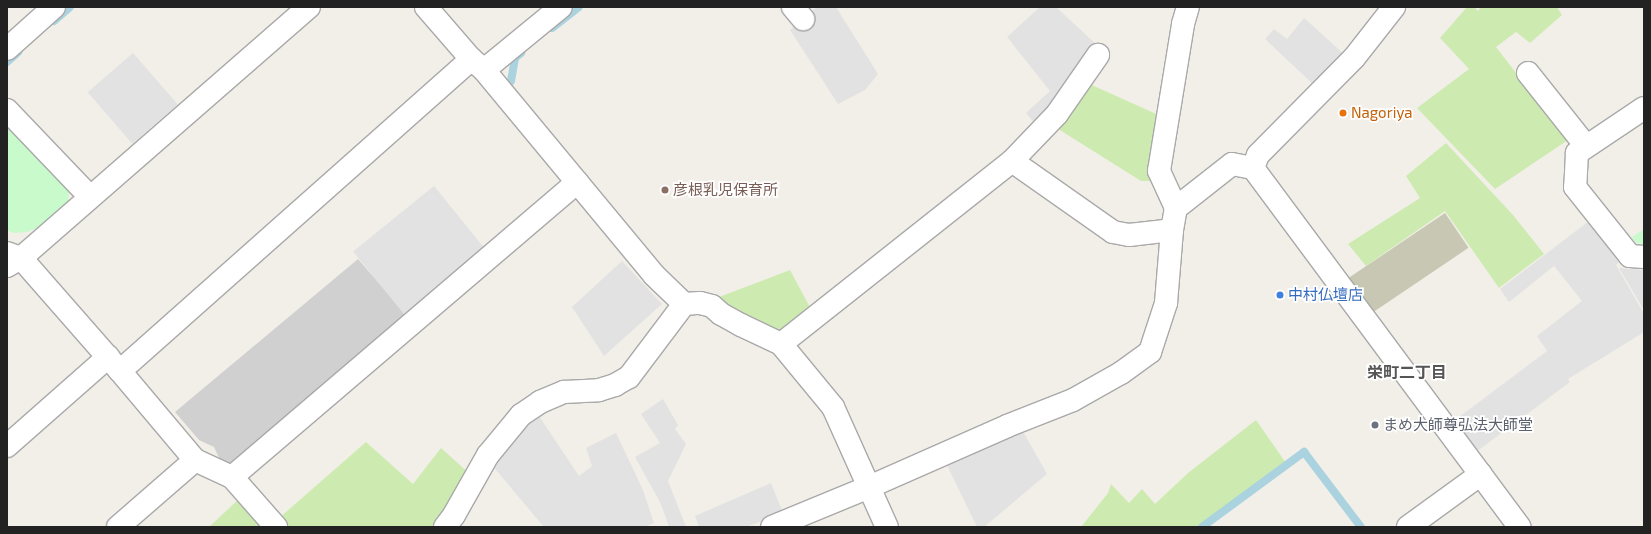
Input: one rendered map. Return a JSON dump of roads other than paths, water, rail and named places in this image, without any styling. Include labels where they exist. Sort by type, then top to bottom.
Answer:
[{"type":"street","points":[[7,48],[54,7]]},
{"type":"street","points":[[276,527],[232,477],[195,460],[114,364],[12,259],[90,197],[158,130],[309,7]]},
{"type":"street","points":[[426,7],[478,64],[577,182],[636,265],[684,304],[700,303],[712,306],[721,314],[781,344],[833,407],[887,527]]},
{"type":"street","points":[[7,446],[114,364],[478,64],[561,7]]},
{"type":"street","points":[[772,527],[972,445],[1007,426],[1073,400],[1121,373],[1150,352],[1166,303],[1172,230],[1176,208],[1159,171],[1183,24],[1188,7]]},
{"type":"street","points":[[1253,168],[1258,155],[1326,80],[1354,58],[1394,7]]},
{"type":"street","points":[[781,344],[1012,161],[1057,114],[1070,91],[1098,55]]},
{"type":"street","points":[[1528,73],[1586,146]]},
{"type":"street","points":[[1644,108],[1577,153],[1575,187],[1608,237],[1630,256],[1644,257]]},
{"type":"street","points":[[7,110],[90,197]]},
{"type":"street","points":[[1012,161],[1114,232],[1129,235],[1172,230]]},
{"type":"street","points":[[1176,208],[1232,164],[1253,168],[1464,444],[1481,474],[1520,527]]},
{"type":"street","points":[[232,477],[577,182]]},
{"type":"street","points":[[445,527],[454,515],[488,455],[521,415],[540,402],[564,392],[599,390],[615,385],[629,377],[639,366],[684,304]]},
{"type":"street","points":[[118,527],[195,460]]},
{"type":"street","points":[[1408,527],[1481,474]]},
{"type":"waterway","points":[[54,21],[70,7]]},
{"type":"waterway","points":[[552,28],[579,7]]},
{"type":"waterway","points":[[7,62],[18,52]]},
{"type":"waterway","points":[[511,81],[515,58],[521,53]]},
{"type":"waterway","points":[[1202,527],[1304,452],[1361,527]]},
{"type":"place","name":"Nagoriya","points":[[1343,113]]},
{"type":"place","name":"彦根乳児保育所","points":[[665,190]]},
{"type":"place","name":"中村仏壇店","points":[[1280,295]]},
{"type":"place","name":"まめ大師尊弘法大師堂","points":[[1375,425]]},
{"type":"district","name":"栄町二丁目","points":[[1407,372]]}]
